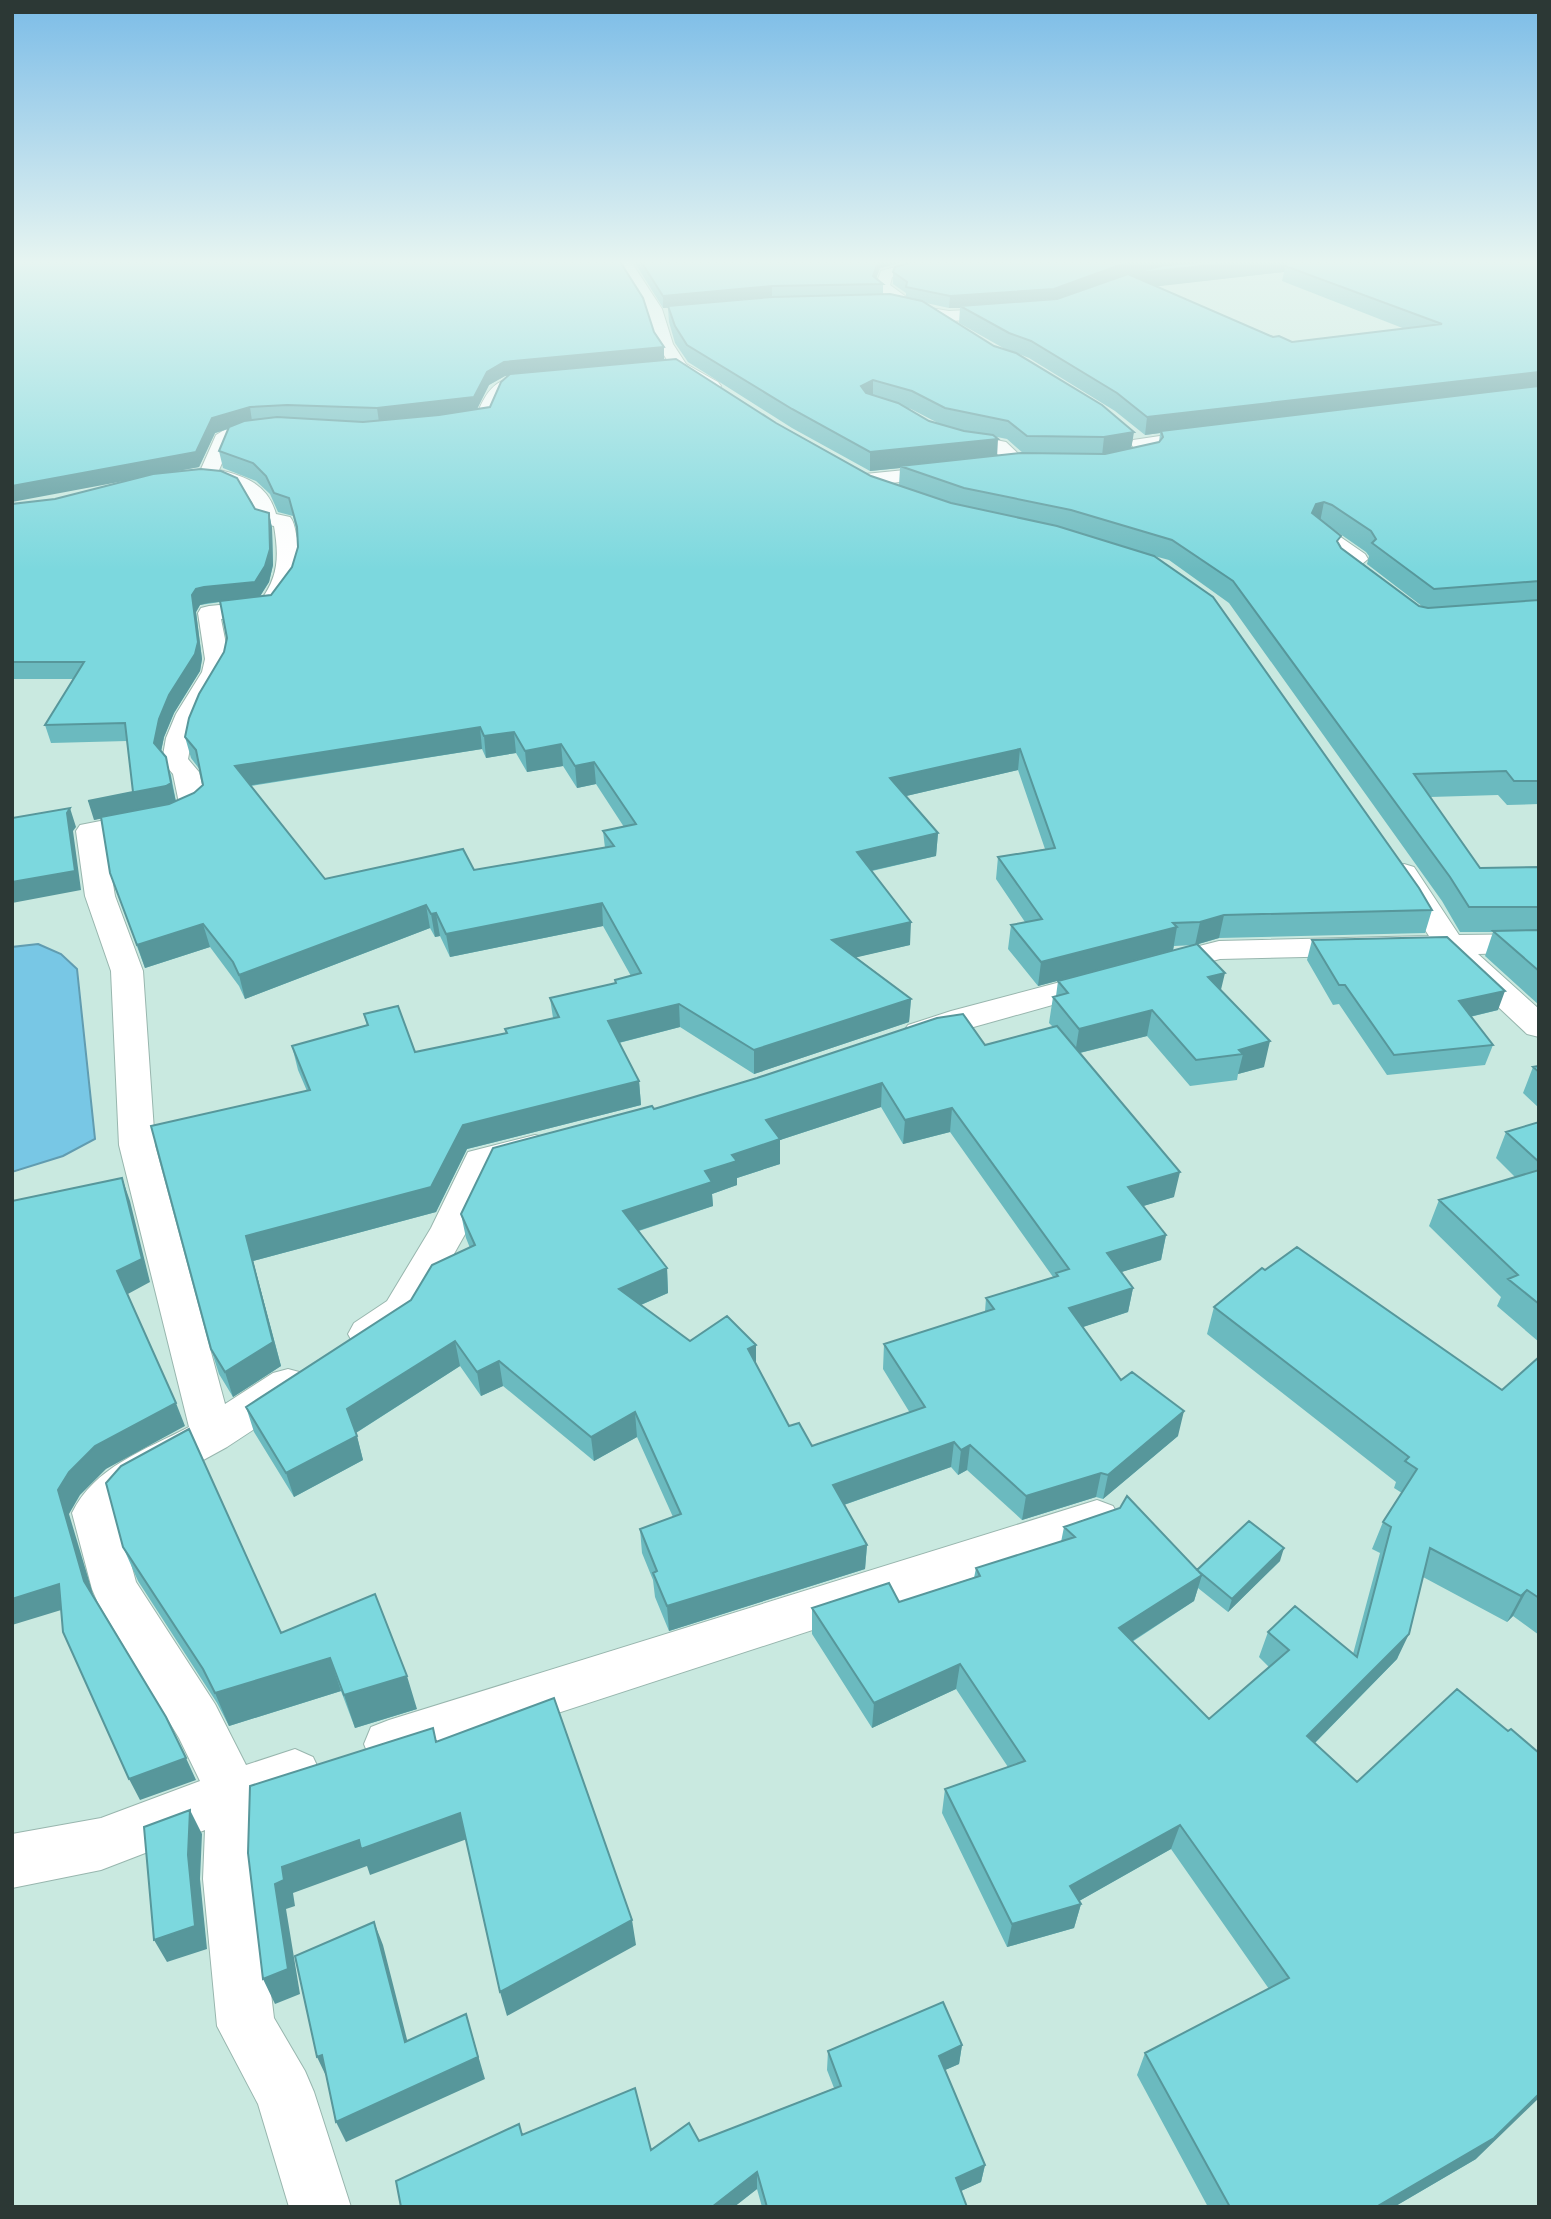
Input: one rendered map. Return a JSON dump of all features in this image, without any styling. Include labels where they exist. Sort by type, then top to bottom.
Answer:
[{"type":"street","points":[[668,364],[669,369],[726,395]]},
{"type":"street","points":[[431,424],[485,417],[493,395],[506,383],[557,379]]},
{"type":"street","points":[[207,474],[215,463],[223,439],[240,428],[291,426]]},
{"type":"street","points":[[1091,465],[1149,455],[1124,430]]},
{"type":"street","points":[[936,433],[963,441],[999,446],[1019,464]]},
{"type":"street","points":[[1140,444],[1219,434]]},
{"type":"street","points":[[994,467],[1044,465]]},
{"type":"street","points":[[842,467],[905,497]]},
{"type":"street","points":[[865,480],[968,469]]},
{"type":"street","points":[[166,480],[207,474],[238,479],[258,495],[267,519],[282,521],[290,564],[274,599],[267,607],[209,612],[217,659],[214,672],[189,714],[179,738],[175,761],[186,772],[193,805],[181,814],[90,831],[100,896],[127,971],[137,1145],[212,1435]]},
{"type":"street","points":[[1319,531],[1357,559],[1346,562],[1389,595]]},
{"type":"street","points":[[1390,853],[1429,909],[1449,944],[1539,1027]]},
{"type":"street","points":[[886,1044],[963,1018],[1219,950],[1539,943]]},
{"type":"street","points":[[320,2207],[284,2092],[246,2026],[230,1878],[233,1794],[197,1721],[115,1589],[94,1513],[118,1485],[212,1435],[401,1312],[449,1229],[481,1161],[573,1137]]},
{"type":"street","points":[[12,1861],[101,1844],[233,1794],[1097,1519]]},
{"type":"water","points":[[38,944],[61,954],[77,969],[95,1139],[63,1156],[12,1172],[12,947]]},
{"type":"building","points":[[12,364],[501,364],[487,372],[474,397],[377,408],[287,405],[250,407],[212,418],[196,452],[12,486]]},
{"type":"building","points":[[626,364],[683,364],[776,423],[871,476],[951,503],[1057,526],[1154,556],[1213,597],[1432,910],[1224,915],[1200,922],[1173,923],[1177,927],[1041,962],[1011,925],[1042,919],[998,857],[1055,848],[1020,749],[890,778],[938,833],[857,852],[911,922],[832,940],[911,999],[754,1050],[679,1004],[608,1021],[639,1081],[463,1125],[431,1187],[246,1236],[273,1342],[225,1372],[211,1349],[151,1126],[310,1090],[292,1046],[368,1025],[364,1014],[398,1006],[415,1052],[507,1033],[505,1029],[559,1017],[550,998],[616,983],[615,980],[641,973],[602,903],[446,934],[436,913],[431,914],[426,905],[239,975],[233,962],[203,924],[137,945],[110,873],[101,817],[169,804],[194,793],[203,785],[196,750],[185,737],[199,694],[224,652],[227,638],[220,601],[271,595],[292,567],[298,547],[297,527],[289,498],[274,493],[266,476],[253,463],[219,451],[229,427],[244,421],[277,417],[363,422],[490,407],[501,382],[510,374]],"holes":[[[480,727],[484,736],[514,732],[525,751],[561,744],[575,766],[594,762],[636,824],[603,831],[614,846],[474,870],[463,849],[325,879],[235,766]]]},
{"type":"building","points":[[717,364],[1033,364],[1102,405],[1134,432],[1104,437],[1027,436],[1008,421],[945,408],[912,391],[873,380],[861,386],[866,393],[898,403],[929,421],[964,431],[993,435],[998,439],[870,452]]},
{"type":"building","points":[[1068,364],[1539,364],[1539,372],[1147,417],[1117,393]]},
{"type":"building","points":[[1539,386],[1539,581],[1434,589],[1372,543],[1376,539],[1371,531],[1332,505],[1324,502],[1316,504],[1312,513],[1341,536],[1337,541],[1341,548],[1419,606],[1428,608],[1539,600],[1539,781],[1514,781],[1506,771],[1414,774],[1480,868],[1539,867],[1539,907],[1469,907],[1450,877],[1233,581],[1172,540],[1071,510],[964,488],[900,466],[1021,453],[1105,454],[1159,442],[1163,437],[1161,431]]},
{"type":"building","points":[[201,469],[221,471],[237,478],[255,509],[269,513],[270,549],[265,566],[255,582],[204,587],[196,589],[192,595],[198,642],[195,654],[169,695],[159,719],[154,743],[166,757],[171,783],[166,786],[88,801],[133,792],[125,723],[45,725],[84,662],[12,662],[12,504],[55,499],[153,474]]},
{"type":"building","points":[[70,808],[67,813],[75,871],[12,882],[12,818]]},
{"type":"building","points":[[1539,930],[1539,971],[1493,931]]},
{"type":"building","points":[[1447,937],[1505,991],[1459,1001],[1493,1045],[1394,1055],[1345,985],[1339,985],[1312,940]]},
{"type":"building","points":[[1197,944],[1225,973],[1208,977],[1270,1041],[1239,1050],[1243,1054],[1196,1060],[1152,1010],[1079,1029],[1053,997],[1068,993],[1058,981]]},
{"type":"building","points":[[963,1014],[985,1045],[1057,1026],[1180,1172],[1128,1187],[1166,1235],[1107,1253],[1133,1288],[1069,1308],[1121,1380],[1132,1372],[1184,1411],[1108,1475],[1101,1473],[1026,1496],[970,1445],[961,1450],[954,1442],[833,1485],[867,1545],[667,1606],[653,1573],[657,1571],[640,1529],[681,1514],[635,1412],[591,1437],[499,1361],[477,1372],[455,1341],[347,1409],[357,1436],[286,1473],[246,1407],[411,1300],[432,1265],[475,1245],[461,1214],[493,1148],[652,1106],[654,1109],[937,1018]],"holes":[[[882,1083],[905,1120],[952,1108],[1069,1269],[1056,1273],[1058,1276],[986,1298],[994,1309],[884,1344],[925,1407],[812,1446],[799,1423],[789,1426],[748,1349],[756,1345],[727,1316],[690,1341],[619,1289],[667,1268],[623,1211],[712,1182],[705,1171],[737,1161],[732,1155],[780,1139],[766,1120]]]},
{"type":"building","points":[[1539,1122],[1539,1162],[1506,1132]]},
{"type":"building","points":[[1539,1170],[1539,1304],[1508,1279],[1518,1275],[1439,1200]]},
{"type":"building","points":[[122,1178],[142,1259],[117,1271],[176,1403],[95,1446],[69,1472],[58,1490],[84,1581],[166,1717],[186,1758],[129,1779],[63,1632],[59,1584],[12,1599],[12,1201]]},
{"type":"building","points":[[1297,1247],[1502,1390],[1539,1357],[1539,1598],[1527,1590],[1521,1596],[1430,1548],[1409,1634],[1307,1736],[1357,1782],[1457,1689],[1539,1753],[1539,2094],[1494,2138],[1376,2207],[1230,2207],[1145,2053],[1289,1978],[1180,1825],[1070,1886],[1081,1904],[1012,1924],[945,1789],[1025,1761],[960,1664],[874,1703],[812,1608],[889,1583],[899,1602],[980,1576],[976,1568],[1075,1537],[1064,1527],[1120,1508],[1127,1496],[1202,1575],[1119,1628],[1209,1719],[1289,1650],[1268,1632],[1295,1606],[1357,1657],[1391,1527],[1383,1522],[1417,1469],[1405,1461],[1409,1457],[1214,1307],[1262,1268],[1265,1270]]},
{"type":"building","points":[[189,1429],[281,1633],[375,1594],[407,1676],[344,1695],[330,1658],[215,1693],[203,1669],[123,1547],[106,1483],[121,1466]]},
{"type":"building","points":[[1249,1521],[1284,1548],[1232,1599],[1197,1570]]},
{"type":"building","points":[[554,1698],[632,1920],[500,1992],[460,1813],[361,1849],[359,1840],[282,1867],[284,1880],[275,1884],[288,1969],[263,1979],[248,1853],[250,1786],[433,1728],[436,1742]]},
{"type":"building","points":[[190,1810],[188,1855],[195,1926],[154,1940],[144,1827]]},
{"type":"building","points":[[374,1922],[405,2042],[466,2014],[478,2057],[336,2122],[322,2055],[317,2057],[295,1956]]},
{"type":"building","points":[[943,2002],[962,2045],[939,2056],[985,2165],[956,2178],[967,2207],[767,2207],[757,2172],[712,2207],[401,2207],[396,2181],[519,2124],[522,2135],[635,2088],[651,2150],[689,2123],[699,2141],[841,2086],[828,2051]]}]
